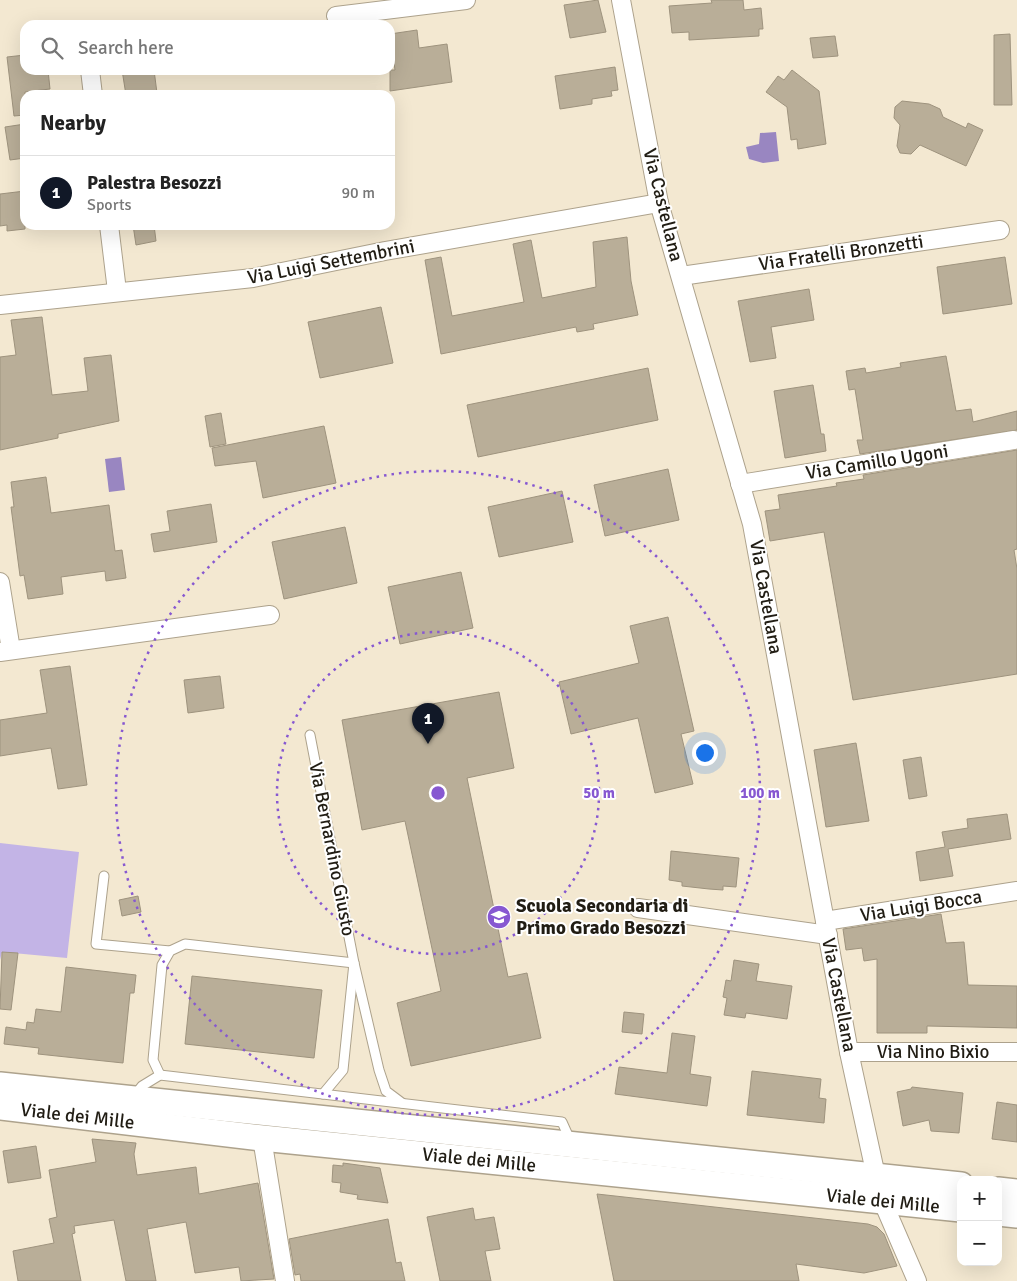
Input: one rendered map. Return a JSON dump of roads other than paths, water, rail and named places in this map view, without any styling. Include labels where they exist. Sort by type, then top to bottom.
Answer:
[{"type":"main road","name":"Viale dei Mille","points":[[0,1084],[133,1098],[882,1200],[957,1209]]},
{"type":"main road","name":"Viale dei Mille","points":[[0,1107],[262,1138],[876,1176],[957,1186]]},
{"type":"main road","points":[[1002,1190],[1017,1192]]},
{"type":"main road","points":[[1002,1213],[1017,1215]]},
{"type":"street","points":[[336,16],[466,0]]},
{"type":"street","name":"Via Castellana","points":[[621,0],[659,202],[752,524],[849,1052],[876,1176],[882,1200],[918,1281]]},
{"type":"street","points":[[91,75],[92,90]]},
{"type":"street","name":"Via Luigi Settembrini","points":[[0,305],[252,278],[659,202]]},
{"type":"street","points":[[110,230],[117,292]]},
{"type":"street","name":"Via Fratelli Bronzetti","points":[[681,276],[1000,230]]},
{"type":"street","name":"Via Camillo Ugoni","points":[[740,484],[1014,440]]},
{"type":"street","points":[[0,582],[5,651],[270,615]]},
{"type":"street","name":"Via Luigi Bocca","points":[[638,908],[826,928],[1017,891]]},
{"type":"street","name":"Via Nino Bixio","points":[[849,1052],[1017,1052]]},
{"type":"street","points":[[262,1138],[285,1281]]},
{"type":"lane","name":"Via Bernardino Giusto","points":[[310,735],[354,964],[379,1070],[386,1091],[403,1104]]},
{"type":"lane","name":"Via Bernardino Giusto","points":[[104,876],[96,944],[170,951],[186,944],[354,964]]},
{"type":"lane","points":[[160,1075],[153,1060],[162,965],[170,951]]},
{"type":"lane","name":"Via Bernardino Giusto","points":[[323,1094],[343,1070],[354,964]]},
{"type":"lane","points":[[133,1098],[142,1086],[160,1075],[562,1122],[571,1157]]},
{"type":"place","name":"Palestra Besozzi","points":[[428,744]]},
{"type":"place","name":"Scuola Secondaria di Primo Grado Besozzi","points":[[499,917]]}]
